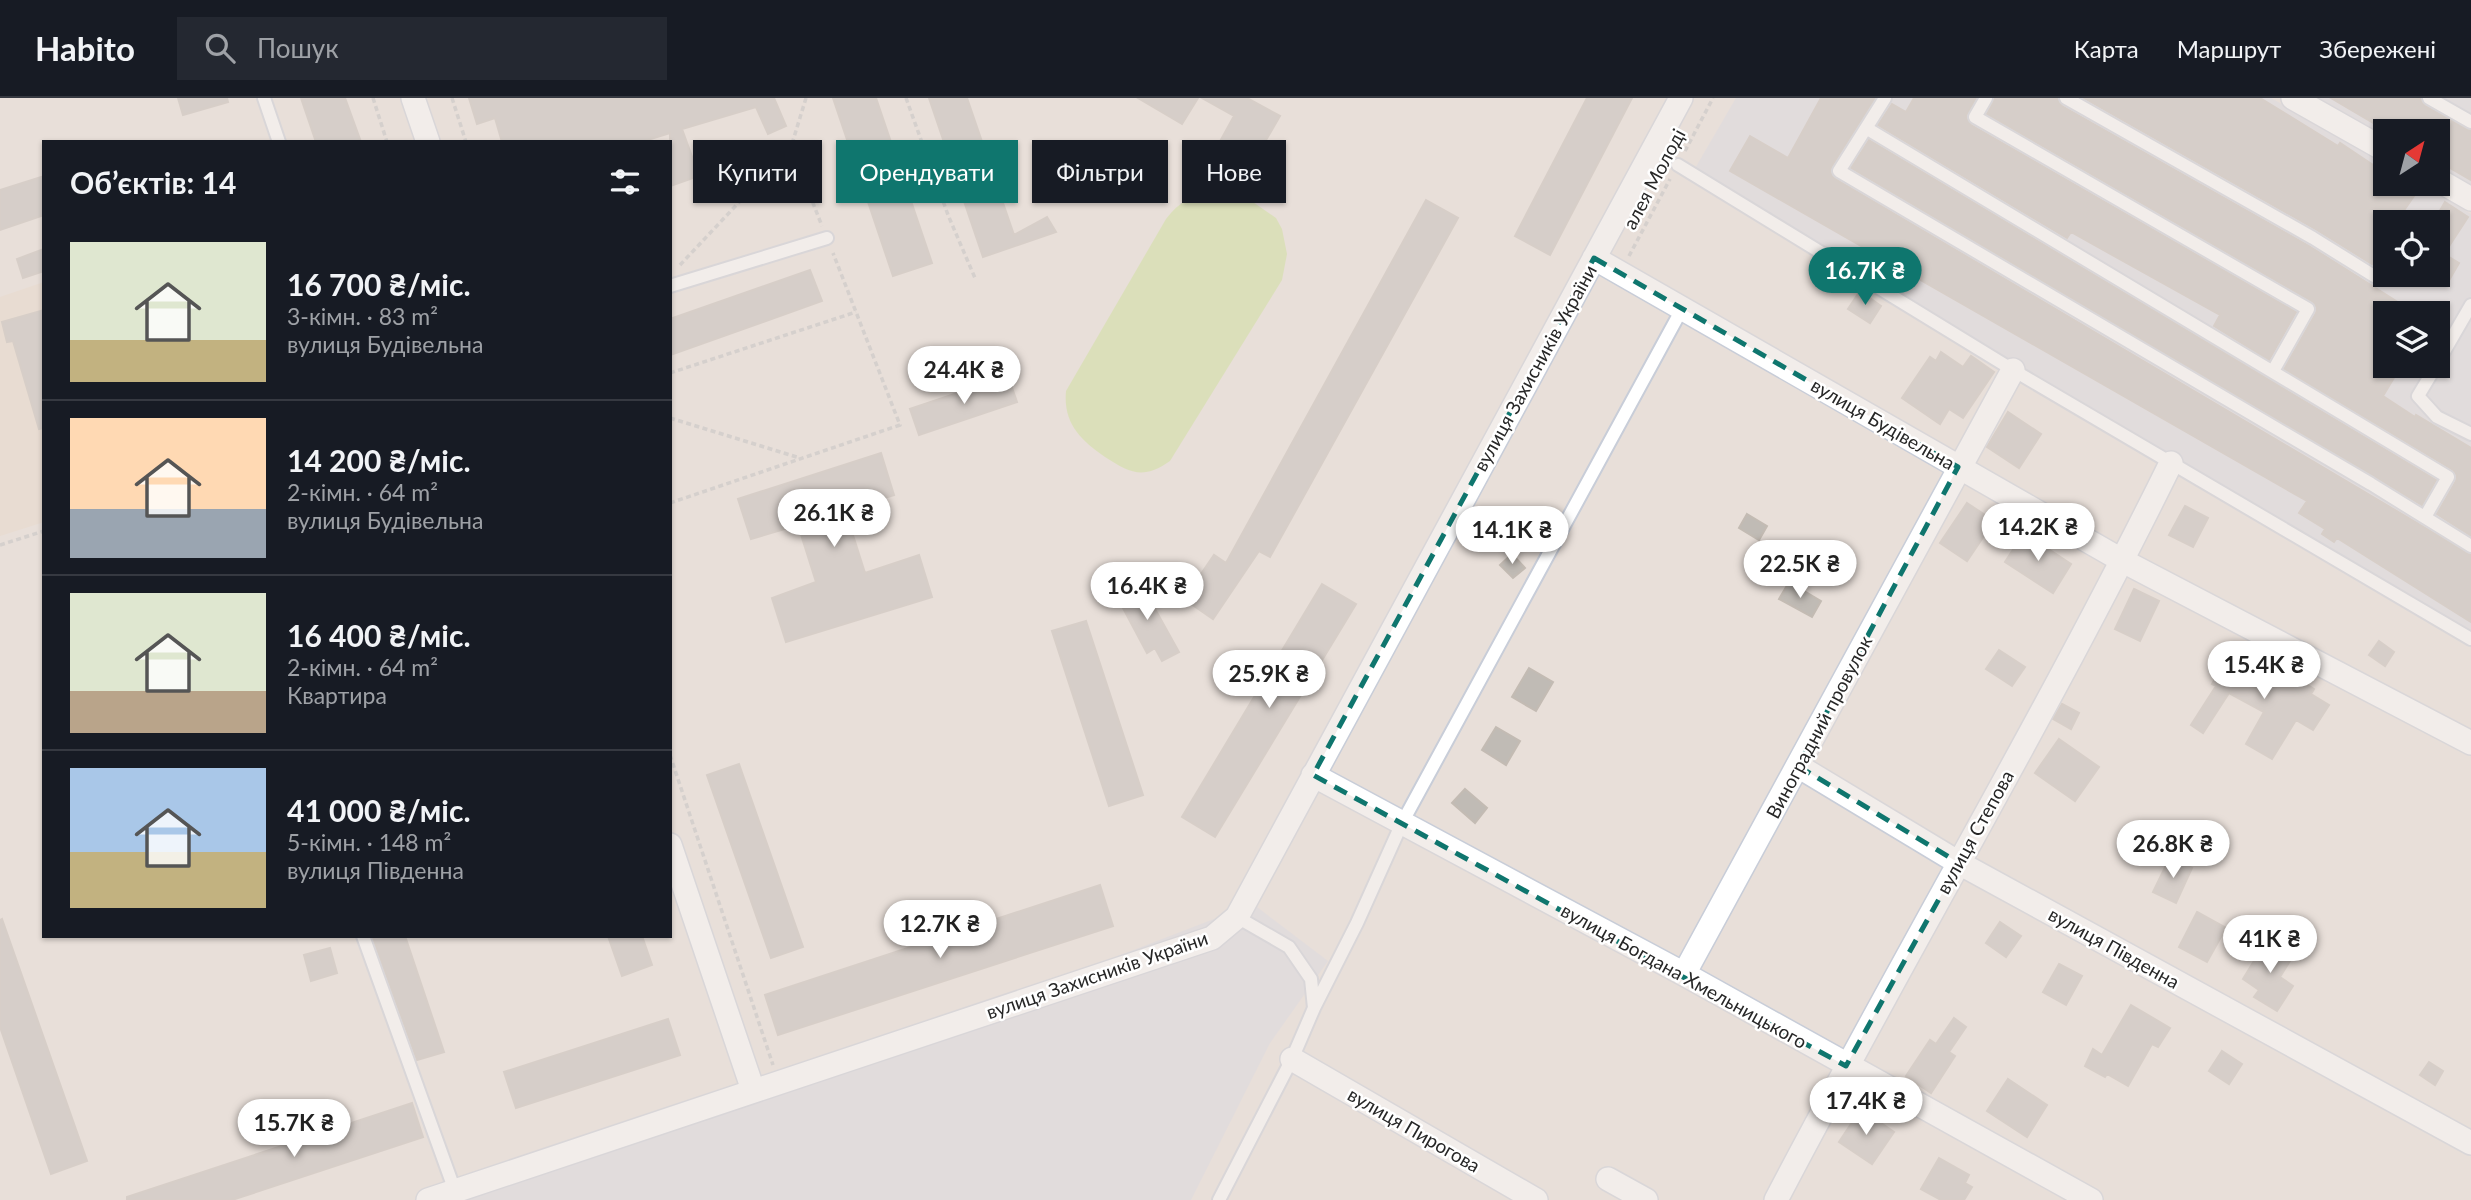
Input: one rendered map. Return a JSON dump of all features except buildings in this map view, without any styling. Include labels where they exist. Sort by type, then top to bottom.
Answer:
[{"type":"street","points":[[414,98],[427,140]]},
{"type":"street","name":"вулиця Захисників України","points":[[428,1200],[1212,938],[1237,916],[1681,98]]},
{"type":"street","points":[[2293,98],[2373,143]]},
{"type":"street","points":[[2450,187],[2471,199]]},
{"type":"street","name":"вулиця Будівельна","points":[[1594,258],[2123,561],[2471,743]]},
{"type":"street","name":"Виноградний провулок","points":[[1684,974],[2013,370]]},
{"type":"street","name":"вулиця Степова","points":[[1776,1200],[1846,1066],[2123,561],[2171,463]]},
{"type":"street","name":"вулиця Південна","points":[[1798,766],[1959,863],[2471,1143]]},
{"type":"street","name":"вулиця Богдана Хмельницького","points":[[1313,775],[1684,974],[2091,1200]]},
{"type":"street","points":[[672,851],[753,1090]]},
{"type":"street","name":"вулиця Пирогова","points":[[1292,1059],[1536,1200]]},
{"type":"street","points":[[1608,1179],[1646,1200]]},
{"type":"lane","points":[[264,98],[278,140]]},
{"type":"lane","points":[[1885,98],[1839,171],[2471,546]]},
{"type":"lane","points":[[1986,98],[1975,117],[2308,309],[2273,371]]},
{"type":"lane","points":[[2066,98],[2313,238],[2373,275]]},
{"type":"lane","points":[[2429,98],[2471,122]]},
{"type":"lane","points":[[1866,128],[2448,477],[2424,517]]},
{"type":"lane","points":[[1678,165],[2013,370],[2471,639]]},
{"type":"lane","points":[[672,284],[827,238]]},
{"type":"lane","points":[[2450,341],[2471,305]]},
{"type":"lane","points":[[1219,1200],[1292,1059],[1402,822],[1682,309]]},
{"type":"lane","points":[[2429,378],[2418,396],[2437,417],[2471,434]]},
{"type":"lane","points":[[1237,916],[1289,947],[1311,979],[1314,1008]]},
{"type":"lane","points":[[364,938],[455,1191]]},
{"type":"path","points":[[373,98],[386,140]]},
{"type":"path","points":[[452,98],[465,140]]},
{"type":"path","points":[[794,140],[806,98]]},
{"type":"path","points":[[906,98],[948,215],[975,278]]},
{"type":"path","name":"алея Молоді","points":[[1620,273],[1713,98]]},
{"type":"path","points":[[680,265],[739,203]]},
{"type":"path","points":[[672,502],[900,425],[814,203]]},
{"type":"path","points":[[672,372],[856,312]]},
{"type":"path","points":[[672,419],[802,458]]},
{"type":"path","points":[[0,545],[42,532]]},
{"type":"path","points":[[672,761],[779,1082]]},
{"type":"highlighted area","points":[[1594,258],[1958,467],[1798,766],[1959,863],[1846,1066],[1313,775]]},
{"type":"shaded area","points":[[1736,98],[2271,98],[2373,157],[2373,196],[2440,196],[2471,214],[2471,638],[1690,177]]},
{"type":"shaded area","points":[[2309,98],[2471,98],[2471,190],[2450,178],[2450,119],[2373,119],[2373,134]]},
{"type":"shaded area","points":[[42,283],[42,523],[0,536],[0,297]]},
{"type":"shaded area","points":[[1253,904],[1328,961],[1270,1043],[1191,1200],[466,1200],[689,1121]]},
{"type":"green space","points":[[1183,203],[1254,203],[1276,218],[1282,229],[1287,254],[1282,280],[1170,461],[1152,471],[1137,472],[1105,457],[1081,437],[1067,412],[1066,391],[1166,219]]}]
